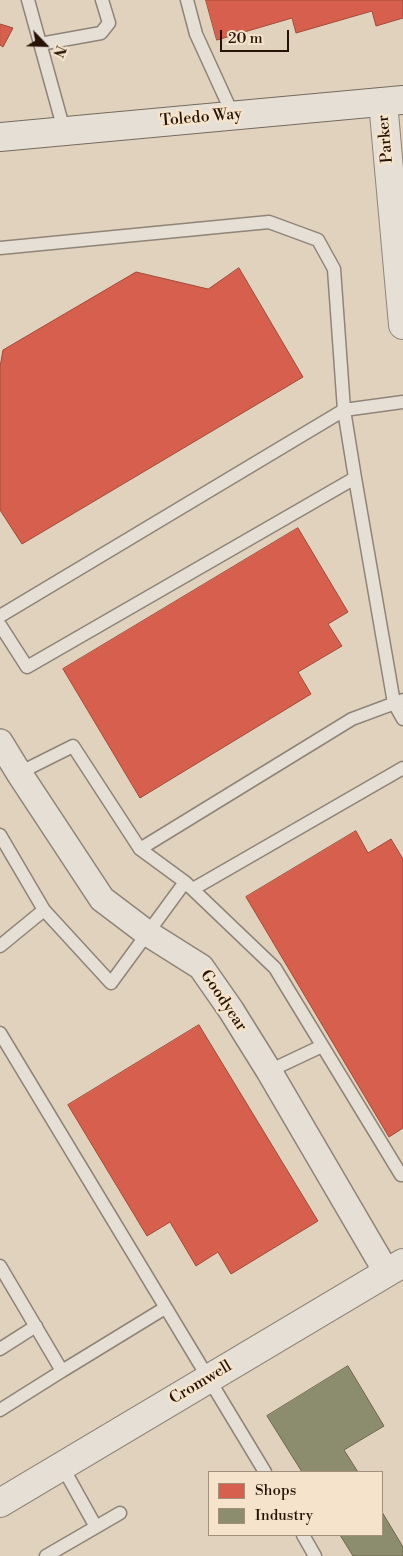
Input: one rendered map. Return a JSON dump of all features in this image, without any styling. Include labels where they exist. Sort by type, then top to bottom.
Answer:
[{"type":"street","name":"Toledo Way","points":[[0,137],[393,101]]},
{"type":"street","name":"Parker","points":[[393,101],[403,325]]},
{"type":"street","name":"Goodyear","points":[[0,742],[102,899],[147,933],[201,967],[231,1010],[395,1268]]},
{"type":"street","name":"Cromwell","points":[[0,1503],[395,1268]]},
{"type":"lane","points":[[28,0],[64,130]]},
{"type":"lane","points":[[40,44],[101,33],[109,23],[102,0]]},
{"type":"lane","points":[[187,0],[196,34],[233,115]]},
{"type":"lane","points":[[0,248],[269,222],[318,240],[334,269],[344,410],[354,478],[403,720]]},
{"type":"lane","points":[[0,616],[344,410],[403,402]]},
{"type":"lane","points":[[0,624],[27,667],[354,478]]},
{"type":"lane","points":[[140,849],[352,719],[398,701]]},
{"type":"lane","points":[[19,773],[73,746],[140,849],[189,886],[275,968],[401,1176],[403,1174]]},
{"type":"lane","points":[[0,836],[44,910],[111,983],[147,933],[189,886],[403,768]]},
{"type":"lane","points":[[0,946],[44,910]]},
{"type":"lane","points":[[0,1034],[264,1471]]},
{"type":"lane","points":[[269,1071],[322,1046]]},
{"type":"lane","points":[[0,1266],[62,1371]]},
{"type":"lane","points":[[0,1410],[165,1308]]},
{"type":"lane","points":[[0,1349],[36,1326]]},
{"type":"lane","points":[[62,1466],[96,1527]]},
{"type":"lane","points":[[46,1556],[120,1513]]},
{"type":"lane","points":[[303,1536],[315,1556]]},
{"type":"building: Shops","points":[[206,0],[403,0],[403,18],[376,26],[372,11],[296,33],[292,18],[217,40]]},
{"type":"building: Shops","points":[[0,24],[13,28],[3,47],[0,45]]},
{"type":"building: Shops","points":[[239,268],[303,377],[22,544],[0,510],[0,367],[3,350],[136,272],[208,289]]},
{"type":"building: Shops","points":[[298,528],[348,612],[328,624],[342,646],[298,672],[311,694],[140,798],[63,669]]},
{"type":"building: Shops","points":[[356,831],[368,853],[391,839],[403,859],[403,1128],[389,1137],[246,897]]},
{"type":"building: Shops","points":[[199,1025],[318,1221],[231,1274],[218,1252],[196,1266],[170,1222],[147,1236],[68,1105]]},
{"type":"building: Industry","points":[[348,1366],[384,1426],[344,1450],[357,1471],[301,1471],[267,1416]]},
{"type":"building: Industry","points":[[383,1514],[403,1547],[403,1556],[353,1556],[341,1536],[383,1536]]}]
